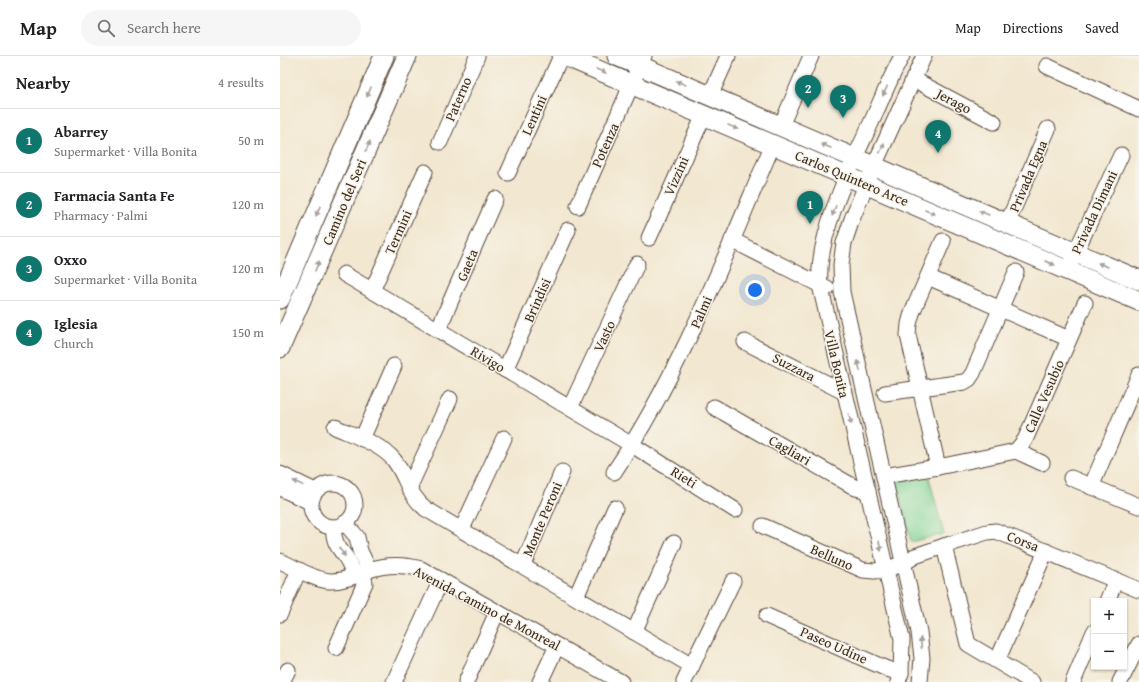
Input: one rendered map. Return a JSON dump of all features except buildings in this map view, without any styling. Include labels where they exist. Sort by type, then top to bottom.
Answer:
[{"type":"main road","name":"Camino del Seri","points":[[281,294],[384,56]]},
{"type":"main road","name":"Camino del Seri","points":[[280,348],[407,56]]},
{"type":"main road","name":"Carlos Quintero Arce","points":[[565,56],[1139,301]]},
{"type":"main road","name":"Carlos Quintero Arce","points":[[617,56],[642,61],[710,96],[1139,280]]},
{"type":"street","name":"Paterno","points":[[440,142],[477,56]]},
{"type":"street","name":"Lentini","points":[[508,173],[560,56]]},
{"type":"street","points":[[710,96],[728,56]]},
{"type":"street","points":[[781,126],[811,56]]},
{"type":"street","name":"Villa Bonita","points":[[920,682],[922,658],[920,632],[842,292],[841,265],[844,243],[852,219],[866,184],[924,56]]},
{"type":"street","name":"Villa Bonita","points":[[898,57],[847,176],[823,243],[819,273],[820,285],[844,392],[902,639],[903,653],[900,678]]},
{"type":"street","name":"Potenza","points":[[578,206],[642,61]]},
{"type":"street","points":[[1047,66],[1139,109]]},
{"type":"street","name":"Jerago","points":[[913,79],[994,122]]},
{"type":"street","name":"Vizzini","points":[[649,238],[704,115]]},
{"type":"street","name":"Privada Egna","points":[[1007,224],[1048,129]]},
{"type":"street","name":"Palmi","points":[[614,472],[632,445],[678,361],[698,319],[773,144]]},
{"type":"street","name":"Privada Dimani","points":[[1068,270],[1121,155]]},
{"type":"street","name":"Termini","points":[[372,291],[425,172]]},
{"type":"street","name":"Gaeta","points":[[438,330],[495,199]]},
{"type":"street","name":"Brindisi","points":[[506,370],[568,230]]},
{"type":"street","points":[[732,240],[820,285],[842,292]]},
{"type":"street","points":[[938,467],[908,335],[908,329],[912,313],[943,241]]},
{"type":"street","name":"Vasto","points":[[570,408],[637,264]]},
{"type":"street","points":[[885,394],[964,382],[969,379],[973,373],[1016,272]]},
{"type":"street","name":"Rivigo","points":[[344,274],[632,445]]},
{"type":"street","points":[[928,277],[1069,339]]},
{"type":"street","points":[[281,294],[301,301]]},
{"type":"street","name":"Calle Vesubio","points":[[1016,451],[1025,440],[1085,303]]},
{"type":"street","name":"Suzzara","points":[[745,342],[844,392]]},
{"type":"street","points":[[362,439],[394,366]]},
{"type":"street","points":[[1091,487],[1139,375]]},
{"type":"street","points":[[409,488],[450,399]]},
{"type":"street","name":"Cagliari","points":[[714,407],[856,488],[868,491]]},
{"type":"street","points":[[334,427],[362,439],[385,452],[393,460],[415,498],[426,509],[692,666]]},
{"type":"street","points":[[462,530],[504,438]]},
{"type":"street","name":"Rieti","points":[[632,445],[735,510]]},
{"type":"street","points":[[884,476],[938,467],[1016,451],[1042,463]]},
{"type":"street","name":"Monte Peroni","points":[[522,565],[562,472]]},
{"type":"street","points":[[280,474],[312,497]]},
{"type":"street","points":[[1071,478],[1139,506]]},
{"type":"street","points":[[336,648],[365,583],[362,573],[357,536],[339,525],[326,526],[316,520],[312,514],[312,497],[325,484],[338,483],[349,490],[352,495],[355,507],[353,513],[339,525],[334,538],[336,544],[345,557],[362,573]]},
{"type":"street","points":[[280,488],[312,497]]},
{"type":"street","points":[[576,597],[615,508]]},
{"type":"street","name":"Belluno","points":[[763,526],[863,570],[885,570],[904,563]]},
{"type":"street","name":"Corsa","points":[[904,563],[915,556],[987,532],[996,531],[1139,590]]},
{"type":"street","points":[[634,632],[674,543]]},
{"type":"street","points":[[944,546],[967,641],[972,647],[1032,682]]},
{"type":"street","points":[[997,661],[1046,551]]},
{"type":"street","name":"Avenida Camino de Monreal","points":[[280,561],[316,577],[330,581],[339,580],[392,565],[421,569],[557,646],[615,681]]},
{"type":"street","points":[[280,614],[299,570]]},
{"type":"street","points":[[394,682],[441,580]]},
{"type":"street","points":[[1108,598],[1116,580]]},
{"type":"street","points":[[684,682],[733,581]]},
{"type":"street","points":[[466,682],[497,612]]},
{"type":"street","name":"Paseo Udine","points":[[767,616],[886,669],[900,678]]},
{"type":"street","points":[[1073,682],[1091,641]]},
{"type":"street","points":[[1120,682],[1139,644]]},
{"type":"street","points":[[540,682],[557,646]]},
{"type":"green space","points":[[929,477],[944,534],[911,542],[896,481]]},
{"type":"place","name":"Farmacia Santa Fe","points":[[808,108]]},
{"type":"place","name":"Oxxo","points":[[843,118]]},
{"type":"place","name":"Iglesia","points":[[938,153]]},
{"type":"place","name":"Abarrey","points":[[810,224]]}]
